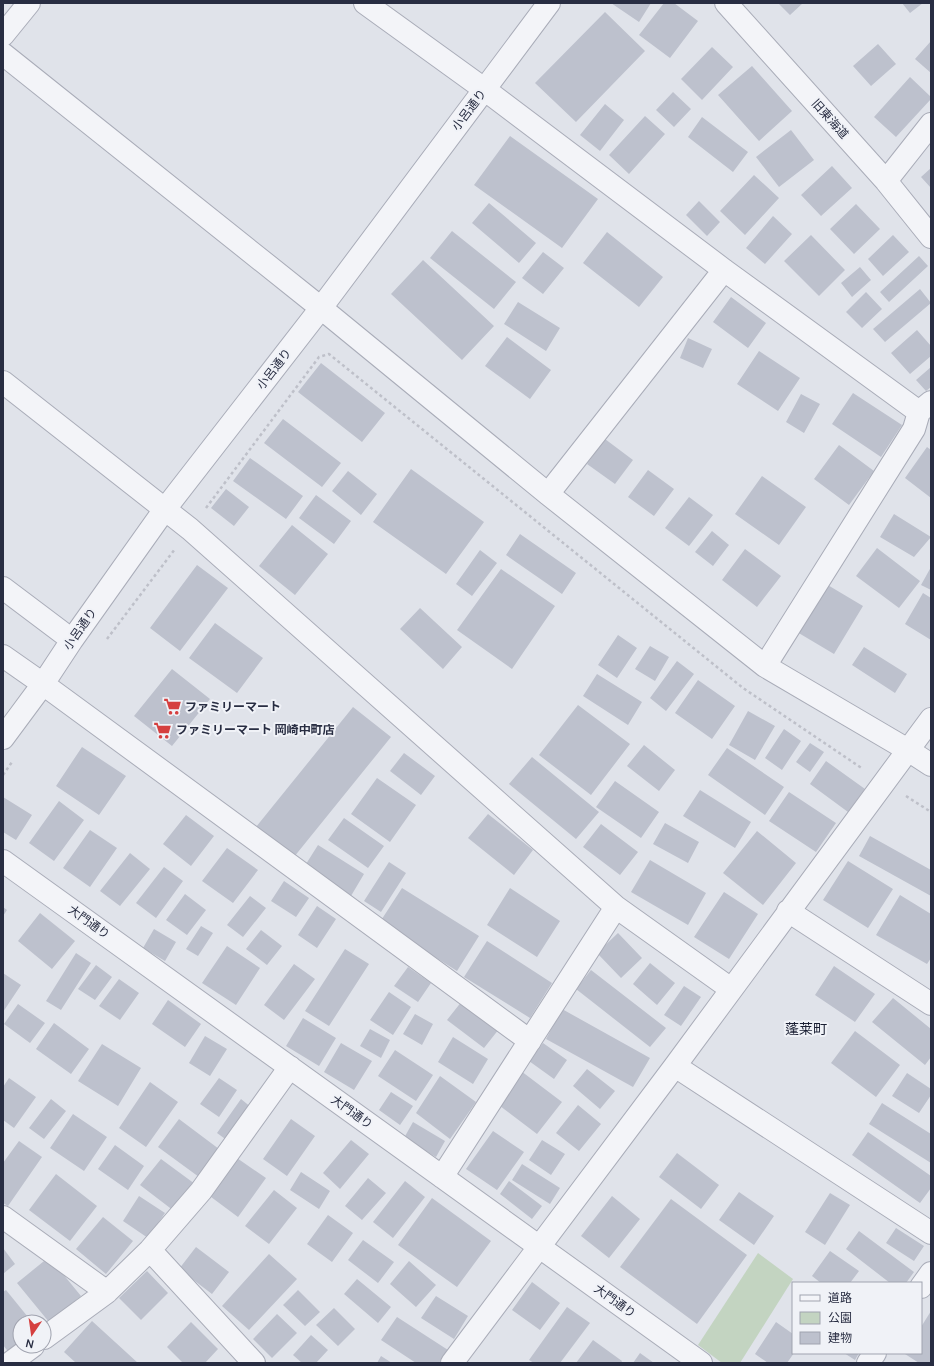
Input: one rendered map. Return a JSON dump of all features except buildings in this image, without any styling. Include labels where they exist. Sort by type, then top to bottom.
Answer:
[{"type":"street","points":[[3,35],[29,3]]},
{"type":"street","points":[[365,3],[484,89],[724,270],[925,407],[914,429],[765,666]]},
{"type":"street","name":"小呂通り","points":[[3,738],[44,684],[72,640],[165,508],[321,308],[549,3]]},
{"type":"street","name":"旧東海道","points":[[726,3],[886,181],[931,237]]},
{"type":"street","points":[[3,54],[321,308],[548,494],[765,666],[931,765]]},
{"type":"street","points":[[886,181],[931,124]]},
{"type":"street","points":[[548,494],[724,270]]},
{"type":"street","points":[[3,382],[190,529],[616,906],[731,989]]},
{"type":"street","points":[[3,588],[72,640]]},
{"type":"street","points":[[3,656],[44,684],[530,1041]]},
{"type":"street","points":[[452,1363],[931,719]]},
{"type":"street","name":"大門通り","points":[[3,860],[701,1363]]},
{"type":"street","points":[[442,1177],[616,906]]},
{"type":"street","points":[[788,911],[931,1004]]},
{"type":"street","points":[[674,1066],[931,1234]]},
{"type":"street","points":[[52,1332],[107,1292],[150,1250],[201,1191],[290,1067]]},
{"type":"street","points":[[3,1217],[107,1292]]},
{"type":"street","points":[[150,1250],[254,1363]]},
{"type":"street","points":[[922,1286],[931,1273]]},
{"type":"street","points":[[10,1363],[22,1354]]},
{"type":"street","points":[[868,1363],[874,1354]]},
{"type":"path","points":[[105,642],[318,357],[329,354],[743,688],[884,783],[931,812]]},
{"type":"path","points":[[3,775],[17,757]]},
{"type":"green space","points":[[758,1253],[793,1279],[740,1363],[722,1363],[698,1345]]},
{"type":"place","name":"ファミリーマート","points":[[172,707]]},
{"type":"place","name":"ファミリーマート 岡崎中町店","points":[[163,730]]},
{"type":"district","name":"蓬莱町","points":[[806,1029]]}]
